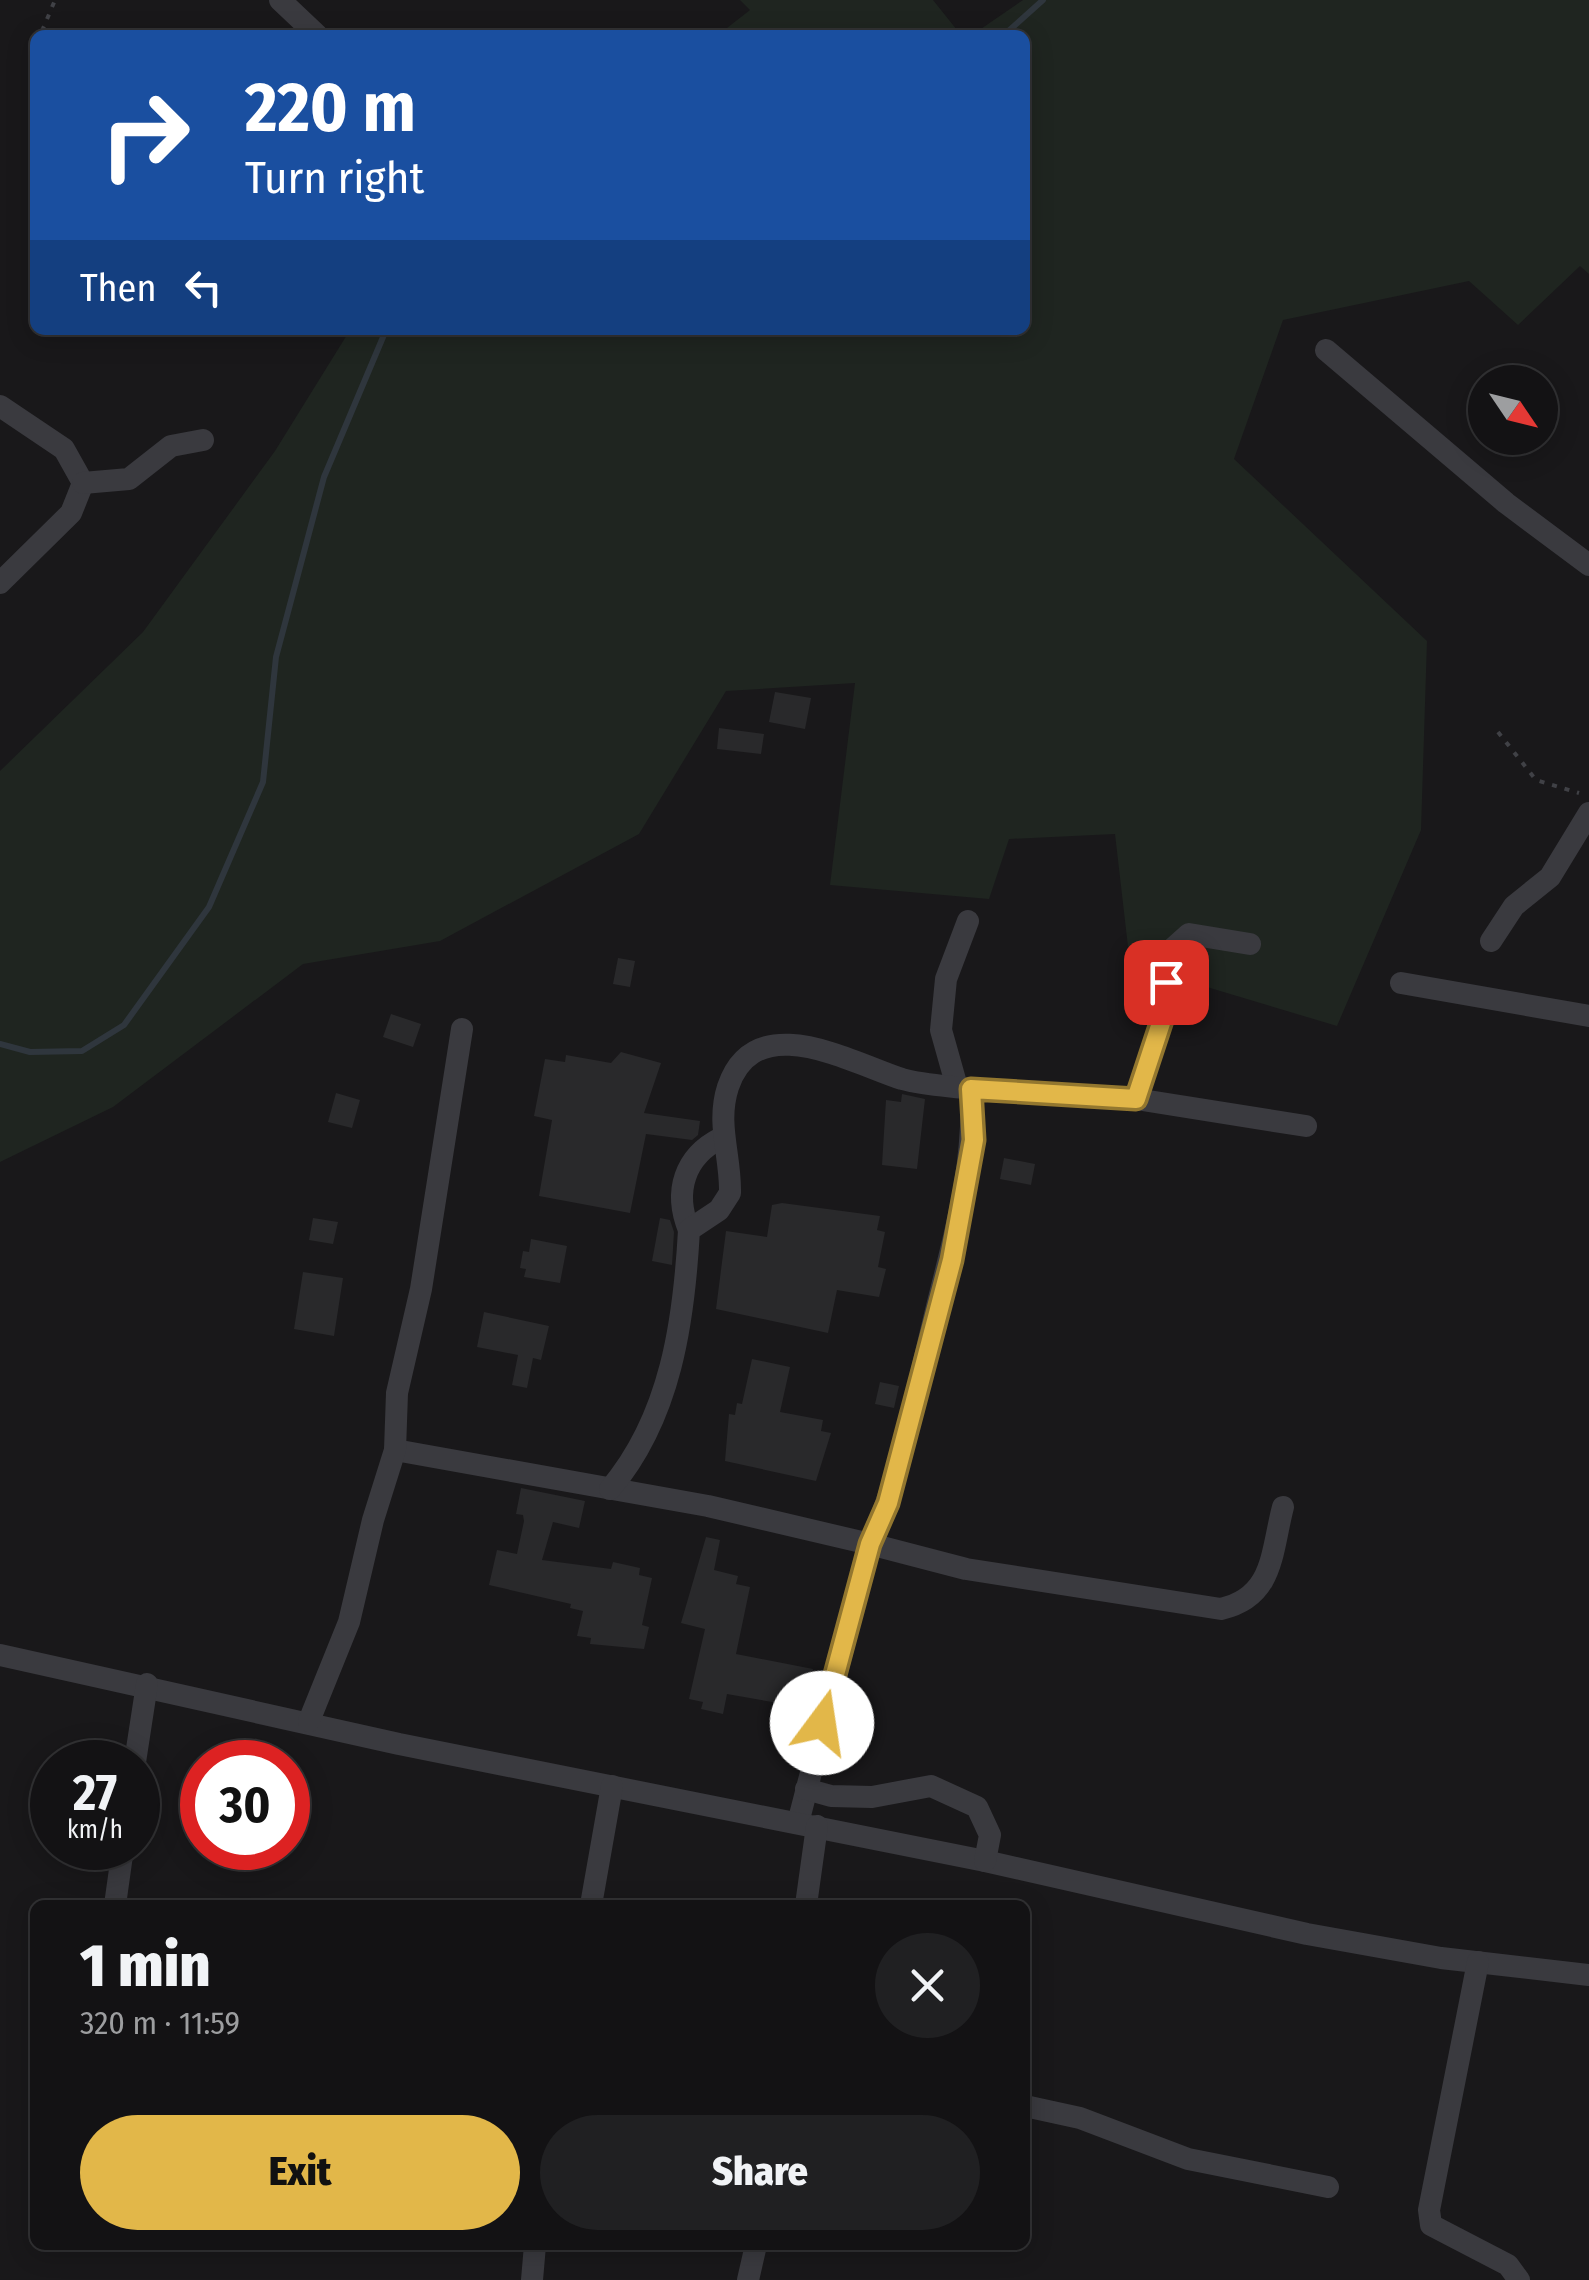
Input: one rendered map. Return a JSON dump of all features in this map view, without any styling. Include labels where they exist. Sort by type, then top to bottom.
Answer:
[{"type":"street","points":[[280,0],[312,30]]},
{"type":"street","points":[[1326,350],[1506,502],[1589,565]]},
{"type":"street","points":[[0,406],[64,450],[83,483]]},
{"type":"street","points":[[83,483],[129,479],[171,446],[203,440]]},
{"type":"street","points":[[0,583],[71,513],[83,483]]},
{"type":"street","points":[[1490,941],[1514,906],[1550,877],[1589,813]]},
{"type":"street","points":[[806,1900],[806,1789],[870,1544],[888,1503],[952,1260],[974,1140],[964,1088],[941,1030],[946,980],[968,921]]},
{"type":"street","points":[[1136,1099],[1164,1014],[1170,951],[1189,934],[1250,944]]},
{"type":"street","points":[[1401,983],[1589,1016]]},
{"type":"street","points":[[308,1721],[349,1622],[373,1520],[396,1450],[397,1393],[421,1288],[462,1029]]},
{"type":"street","points":[[689,1230],[719,1210],[730,1193],[721,1138],[728,1088],[742,1059],[758,1049],[794,1043],[905,1080],[964,1088],[1136,1099],[1306,1126]]},
{"type":"street","points":[[610,1489],[637,1458],[663,1397],[685,1300],[689,1230],[682,1188],[687,1168],[699,1149],[721,1138]]},
{"type":"street","points":[[396,1450],[708,1506],[966,1569],[1221,1609],[1243,1604],[1262,1589],[1282,1507]]},
{"type":"street","points":[[637,1458],[639,1496]]},
{"type":"street","points":[[0,1655],[985,1861],[1307,1934],[1478,1962],[1589,1975]]},
{"type":"street","points":[[138,1740],[147,1684]]},
{"type":"street","points":[[592,1900],[612,1786]]},
{"type":"street","points":[[806,1789],[831,1796],[872,1797],[931,1786],[976,1807],[990,1835],[985,1861]]},
{"type":"street","points":[[116,1900],[120,1870]]},
{"type":"street","points":[[1478,1962],[1429,2210],[1431,2225],[1508,2265],[1519,2280]]},
{"type":"street","points":[[1030,2107],[1080,2118],[1188,2159],[1328,2188]]},
{"type":"street","points":[[532,2280],[535,2250]]},
{"type":"street","points":[[748,2280],[755,2250]]},
{"type":"path","points":[[42,30],[56,0]]},
{"type":"path","points":[[1498,732],[1536,780],[1549,788],[1589,794]]},
{"type":"shaded area","points":[[740,0],[933,0],[957,30],[724,30],[750,10]]},
{"type":"shaded area","points":[[1023,0],[1589,0],[1589,274],[1580,266],[1518,325],[1469,281],[1283,320],[1234,459],[1427,641],[1421,830],[1337,1026],[1130,964],[1115,834],[1009,839],[989,899],[830,885],[855,683],[726,691],[639,834],[440,941],[303,964],[113,1107],[0,1162],[0,771],[143,632],[275,451],[347,335],[1030,335],[1030,30],[979,30]]},
{"type":"building","points":[[775,692],[811,698],[805,729],[769,722]]},
{"type":"building","points":[[719,728],[764,734],[761,754],[717,749]]},
{"type":"building","points":[[618,958],[635,961],[630,987],[613,984]]},
{"type":"building","points":[[391,1014],[421,1024],[413,1047],[383,1037]]},
{"type":"building","points":[[621,1052],[661,1063],[644,1113],[700,1121],[698,1135],[692,1140],[646,1134],[630,1213],[539,1196],[552,1120],[534,1116],[545,1059],[565,1062],[566,1055],[611,1063]]},
{"type":"building","points":[[336,1093],[360,1100],[352,1128],[328,1122]]},
{"type":"building","points":[[902,1094],[925,1099],[917,1169],[882,1165],[886,1100],[901,1102]]},
{"type":"building","points":[[1004,1158],[1035,1164],[1031,1185],[1000,1179]]},
{"type":"building","points":[[782,1203],[880,1216],[877,1230],[885,1232],[878,1267],[886,1269],[879,1297],[837,1290],[828,1333],[716,1309],[726,1231],[767,1237],[772,1205]]},
{"type":"building","points":[[313,1218],[338,1222],[333,1244],[309,1240]]},
{"type":"building","points":[[660,1218],[670,1220],[674,1232],[672,1265],[652,1261]]},
{"type":"building","points":[[531,1239],[567,1246],[560,1283],[524,1277],[526,1269],[520,1268],[523,1251],[529,1252]]},
{"type":"building","points":[[303,1272],[343,1278],[334,1336],[294,1329]]},
{"type":"building","points":[[484,1312],[549,1326],[541,1360],[533,1358],[527,1388],[512,1385],[518,1355],[477,1347]]},
{"type":"building","points":[[752,1359],[790,1367],[780,1412],[823,1420],[821,1431],[831,1433],[816,1481],[725,1461],[729,1414],[735,1415],[737,1403],[742,1404]]},
{"type":"building","points":[[880,1382],[899,1386],[894,1408],[875,1404]]},
{"type":"building","points":[[521,1488],[585,1501],[579,1528],[553,1522],[542,1560],[611,1569],[613,1562],[640,1568],[639,1575],[652,1578],[642,1625],[649,1627],[644,1649],[590,1644],[591,1638],[577,1636],[583,1611],[570,1608],[571,1604],[489,1585],[497,1550],[517,1554],[524,1521],[523,1515],[516,1514]]},
{"type":"building","points":[[706,1537],[720,1540],[714,1570],[738,1576],[736,1584],[750,1587],[736,1654],[813,1669],[806,1708],[727,1694],[723,1714],[701,1709],[703,1702],[689,1699],[705,1629],[681,1623]]},
{"type":"waterway","points":[[1010,30],[1043,0]]},
{"type":"waterway","points":[[0,1044],[30,1052],[82,1051],[124,1025],[209,907],[263,782],[276,657],[324,477],[384,335]]},
{"type":"route","points":[[822,1723],[870,1544],[888,1503],[952,1260],[974,1140],[971,1089],[1136,1099],[1164,1014],[1166,982]]}]
